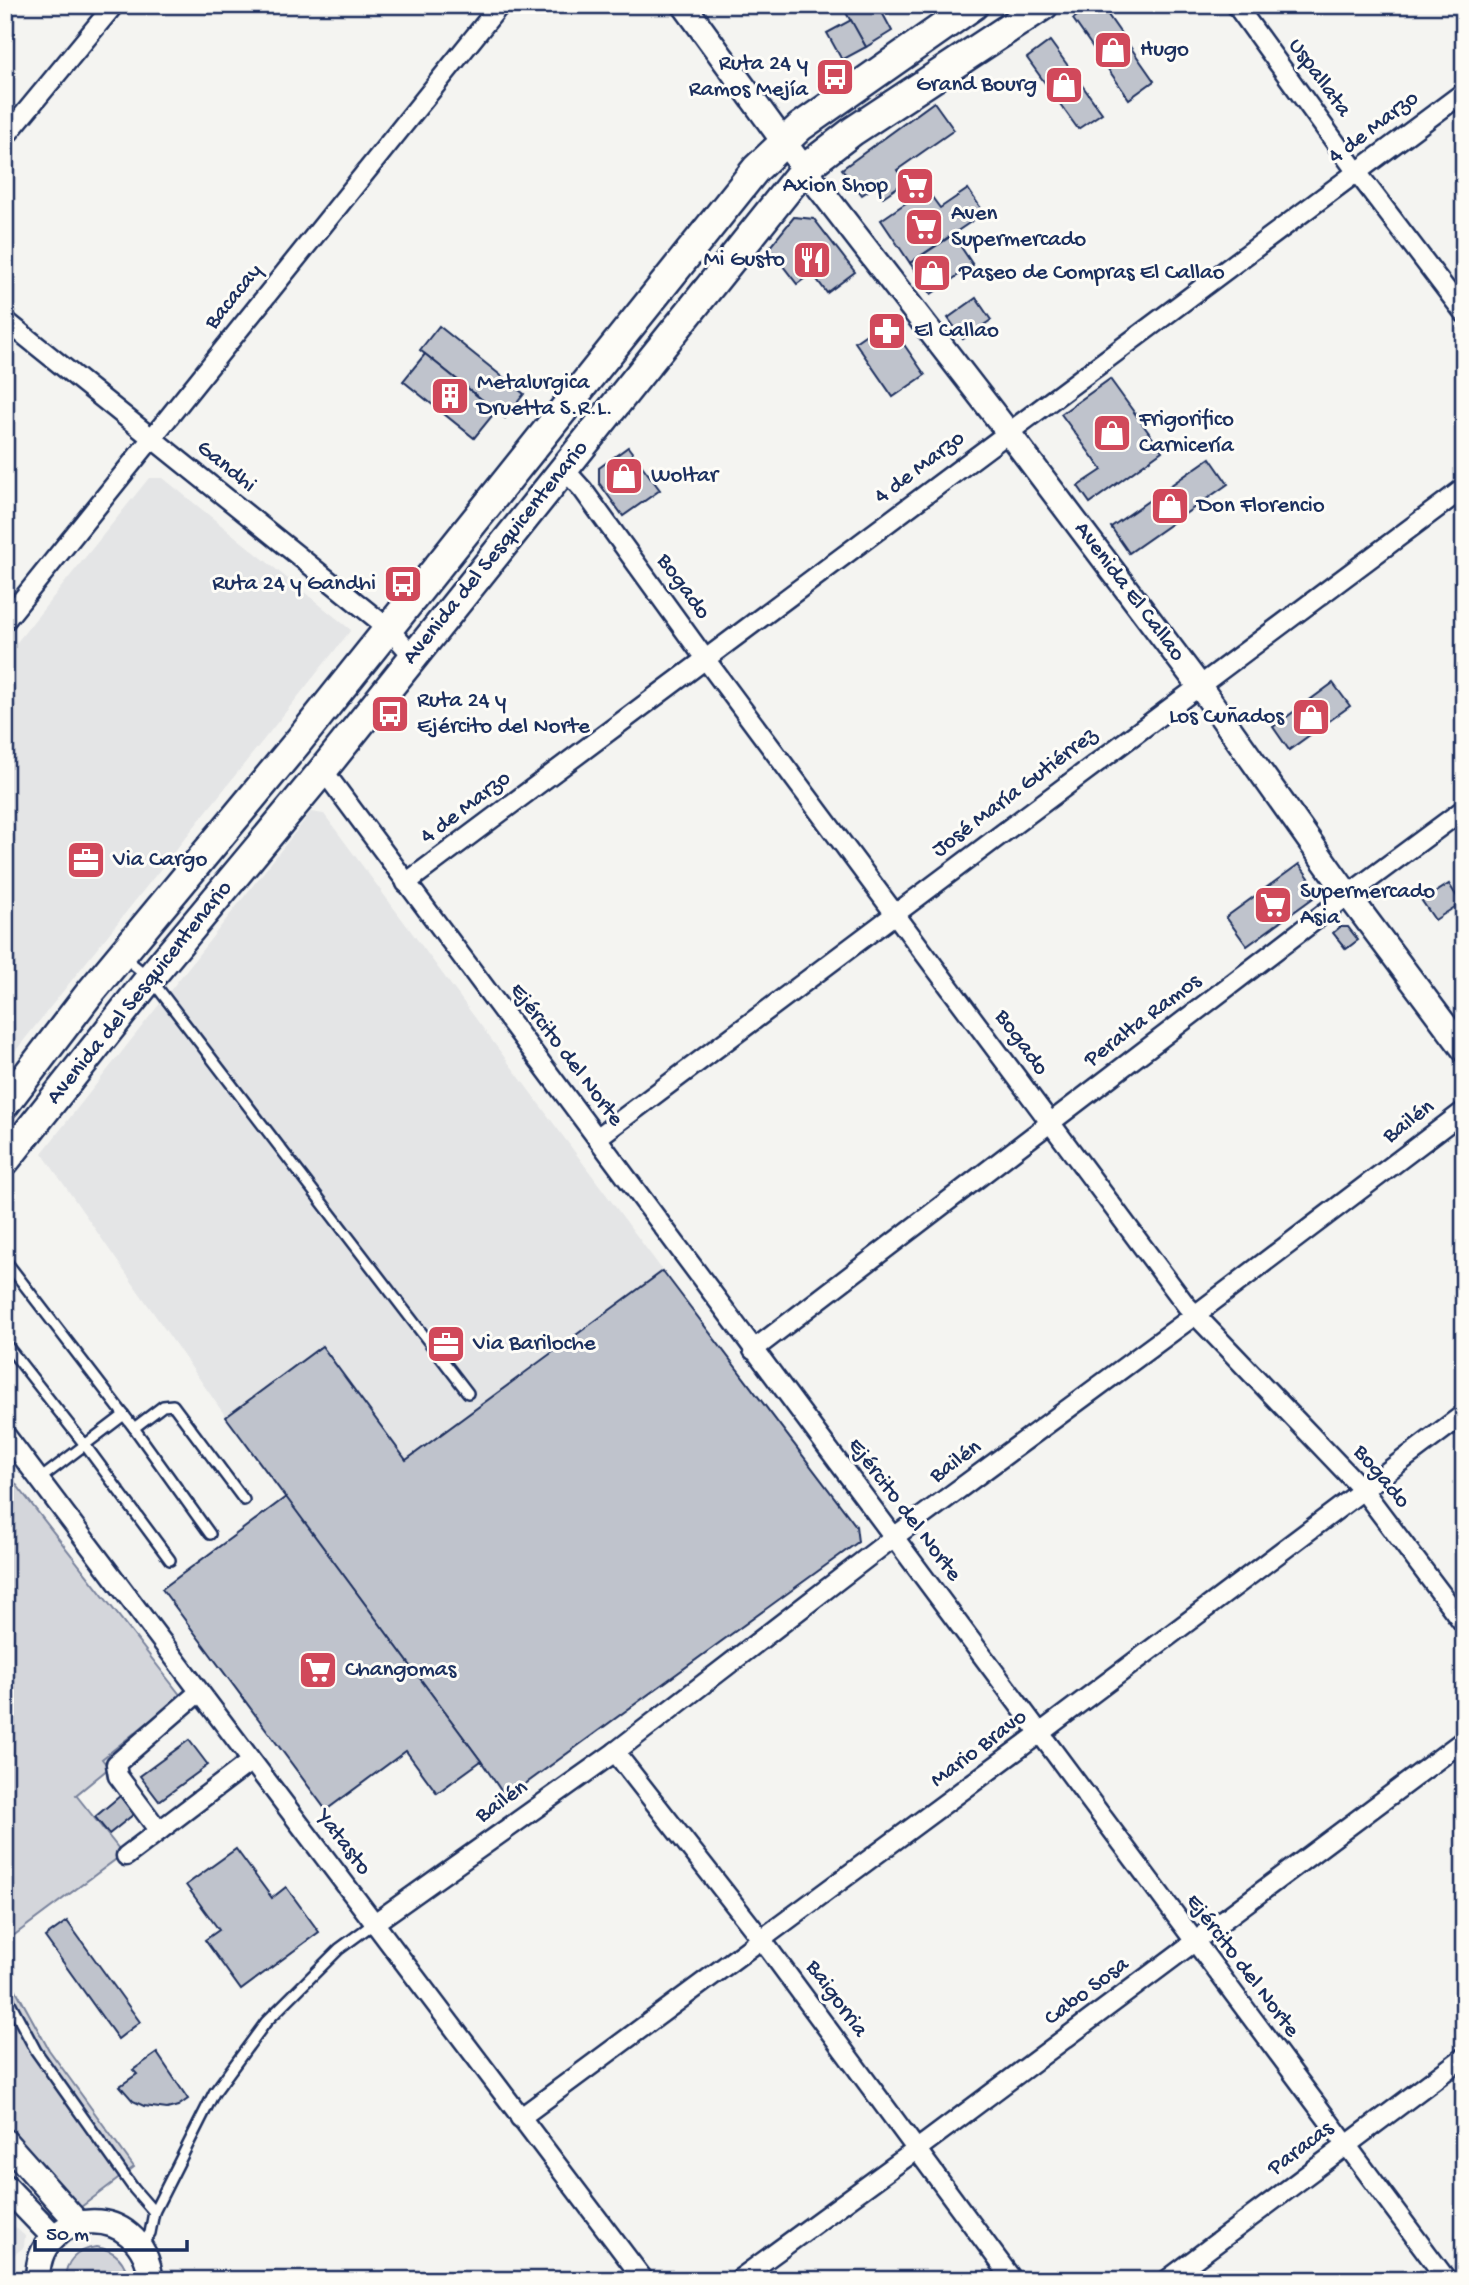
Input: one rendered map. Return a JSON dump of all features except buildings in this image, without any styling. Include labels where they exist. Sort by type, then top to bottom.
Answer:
[{"type":"main road","name":"Avenida del Sesquicentenario","points":[[5,1104],[121,955],[388,628],[756,169],[783,141],[974,5]]},
{"type":"main road","name":"Avenida del Sesquicentenario","points":[[5,1161],[150,978],[323,770],[804,169],[853,131],[1044,5]]},
{"type":"street","points":[[5,137],[114,5]]},
{"type":"street","name":"Bacacay","points":[[5,621],[500,5]]},
{"type":"street","name":"Avenida El Callao","points":[[684,5],[804,169],[1008,432],[1198,684],[1348,895],[1464,1050]]},
{"type":"street","name":"Uspallata","points":[[1236,5],[1356,171],[1464,313]]},
{"type":"street","name":"4 de Marzo","points":[[406,883],[1464,92]]},
{"type":"street","name":"Gandhi","points":[[5,320],[388,628],[414,656]]},
{"type":"street","name":"Bogado","points":[[564,469],[583,490],[706,660],[1195,1315],[1363,1490],[1464,1624]]},
{"type":"street","name":"José María Gutiérrez","points":[[597,1138],[897,915],[1198,684],[1464,488]]},
{"type":"street","name":"Ejército del Norte","points":[[323,770],[1447,2280]]},
{"type":"street","name":"Peralta Ramos","points":[[753,1350],[1464,809]]},
{"type":"street","name":"Bailén","points":[[373,1924],[615,1752],[894,1537],[1195,1315],[1464,1111]]},
{"type":"street","name":"Mario Bravo","points":[[520,2118],[1464,1415]]},
{"type":"street","name":"Yatasto","points":[[5,1434],[643,2280]]},
{"type":"street","points":[[159,1831],[118,1776],[116,1764],[200,1692]]},
{"type":"street","name":"Cabo Sosa","points":[[738,2280],[1464,1740]]},
{"type":"street","name":"Baigorria","points":[[615,1752],[762,1940],[1013,2280]]},
{"type":"street","points":[[126,1856],[251,1760]]},
{"type":"street","name":"Paracas","points":[[1167,2280],[1464,2057]]},
{"type":"street","points":[[5,2141],[79,2224]]},
{"type":"street","points":[[5,2186],[54,2237]]},
{"type":"street","points":[[38,2280],[37,2271],[43,2253],[54,2237],[69,2226],[88,2221],[108,2222],[125,2230],[141,2246],[148,2260],[151,2280]]},
{"type":"lane","points":[[121,955],[150,978],[468,1393]]},
{"type":"lane","points":[[5,1260],[134,1428],[210,1534]]},
{"type":"lane","points":[[5,1343],[170,1560]]},
{"type":"lane","points":[[134,1428],[163,1406],[173,1405],[244,1500]]},
{"type":"lane","points":[[40,1479],[124,1415]]},
{"type":"lane","points":[[141,2246],[150,2233],[154,2212],[214,2093],[266,2022],[339,1949],[373,1924]]},
{"type":"lane","points":[[5,1993],[36,2051],[134,2189],[154,2212]]},
{"type":"shaded area","name":"Via Cargo","points":[[149,478],[163,478],[351,630],[5,1064],[5,657]]},
{"type":"shaded area","name":"Via Bariloche","points":[[311,812],[324,814],[856,1526],[858,1542],[506,1798],[226,1417],[42,1153]]},
{"type":"shaded area","points":[[5,1470],[181,1696],[102,1759],[109,1768],[76,1795],[123,1854],[5,1942]]},
{"type":"shaded area","points":[[5,1970],[49,2050],[134,2167],[77,2210],[5,2134]]},
{"type":"shaded area","points":[[5,2218],[25,2236],[24,2247],[5,2262]]},
{"type":"shaded area","points":[[96,2247],[118,2257],[125,2267],[128,2280],[65,2280],[67,2267],[74,2257]]},
{"type":"place","name":"Hugo","points":[[1113,50]]},
{"type":"place","name":"Ruta 24 y Ramos Mejía","points":[[835,77]]},
{"type":"place","name":"Grand Bourg","points":[[1064,85]]},
{"type":"place","name":"Axion Shop","points":[[915,186]]},
{"type":"place","name":"Aven Supermercado","points":[[924,227]]},
{"type":"place","name":"Mi Gusto","points":[[812,260]]},
{"type":"place","name":"Paseo de Compras El Callao","points":[[932,273]]},
{"type":"place","name":"El Callao","points":[[887,331]]},
{"type":"place","name":"Metalurgica Druetta S.R.L.","points":[[450,396]]},
{"type":"place","name":"Frigorifico Carnicería","points":[[1112,433]]},
{"type":"place","name":"Woltar","points":[[624,476]]},
{"type":"place","name":"Don Florencio","points":[[1170,506]]},
{"type":"place","name":"Ruta 24 y Gandhi","points":[[403,584]]},
{"type":"place","name":"Ruta 24 y Ejército del Norte","points":[[390,714]]},
{"type":"place","name":"Los Cuñados","points":[[1311,717]]},
{"type":"place","name":"Via Cargo","points":[[86,860]]},
{"type":"place","name":"Supermercado Asia","points":[[1273,905]]},
{"type":"place","name":"Via Bariloche","points":[[446,1344]]},
{"type":"place","name":"Changomas","points":[[318,1670]]}]
